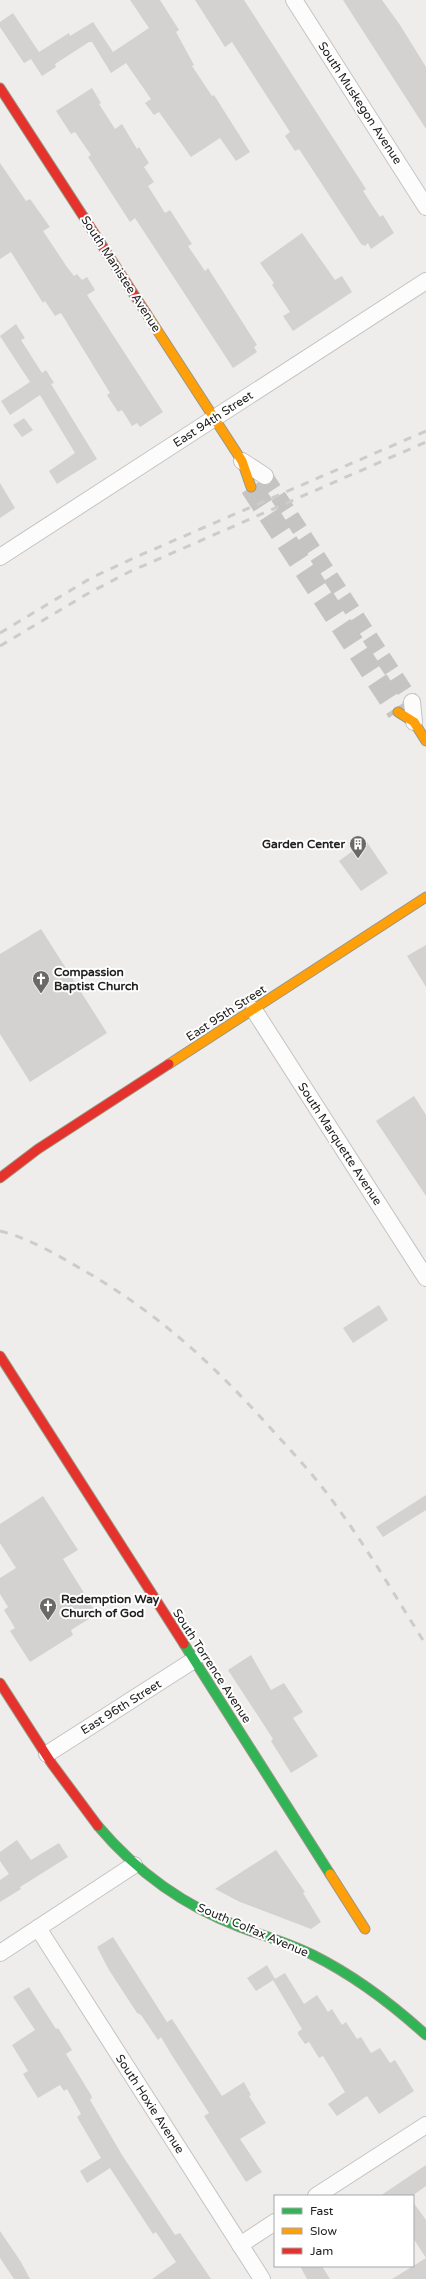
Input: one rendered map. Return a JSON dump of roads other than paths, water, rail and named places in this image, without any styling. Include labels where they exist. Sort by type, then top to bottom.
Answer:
[{"type":"street","name":"South Muskegon Avenue","points":[[294,0],[426,207]]},
{"type":"street","name":"South Manistee Avenue","points":[[0,88],[242,461],[251,487]]},
{"type":"street","name":"East 94th Street","points":[[0,557],[426,281]]},
{"type":"street","name":"South Manistee Avenue","points":[[242,461],[265,476]]},
{"type":"street","points":[[412,702],[414,722]]},
{"type":"street","points":[[398,712],[414,722],[426,741]]},
{"type":"street","name":"East 95th Street","points":[[0,1170],[38,1149],[426,897]]},
{"type":"street","name":"South Marquette Avenue","points":[[254,1010],[426,1278]]},
{"type":"street","name":"East 95th Street","points":[[0,1178],[38,1149]]},
{"type":"street","name":"South Torrence Avenue","points":[[0,1356],[365,1929]]},
{"type":"street","name":"East 96th Street","points":[[47,1754],[194,1660]]},
{"type":"street","name":"South Colfax Avenue","points":[[3,1693],[47,1754],[77,1800],[103,1833],[134,1865],[161,1885],[199,1908],[238,1926],[294,1946],[328,1963],[388,2001],[426,2035]]},
{"type":"street","points":[[0,1953],[134,1865]]},
{"type":"street","name":"South Hoxie Avenue","points":[[38,1928],[262,2279]]},
{"type":"street","points":[[318,2195],[426,2124]]},
{"type":"street","points":[[240,2245],[274,2223]]},
{"type":"tunnel","points":[[265,476],[412,702]]},
{"type":"tunnel","points":[[251,487],[398,712]]},
{"type":"railway","points":[[0,633],[91,578],[426,431]]},
{"type":"railway","points":[[0,646],[87,594],[129,572],[426,442]]},
{"type":"railway","points":[[0,1231],[12,1234],[46,1250],[90,1274],[117,1291],[166,1326],[232,1387],[299,1459],[322,1487],[383,1575],[426,1645]]},
{"type":"place","name":"Garden Center","points":[[358,859]]},
{"type":"place","name":"Compassion Baptist Church","points":[[41,994]]},
{"type":"place","name":"Redemption Way Church of God","points":[[48,1621]]}]
